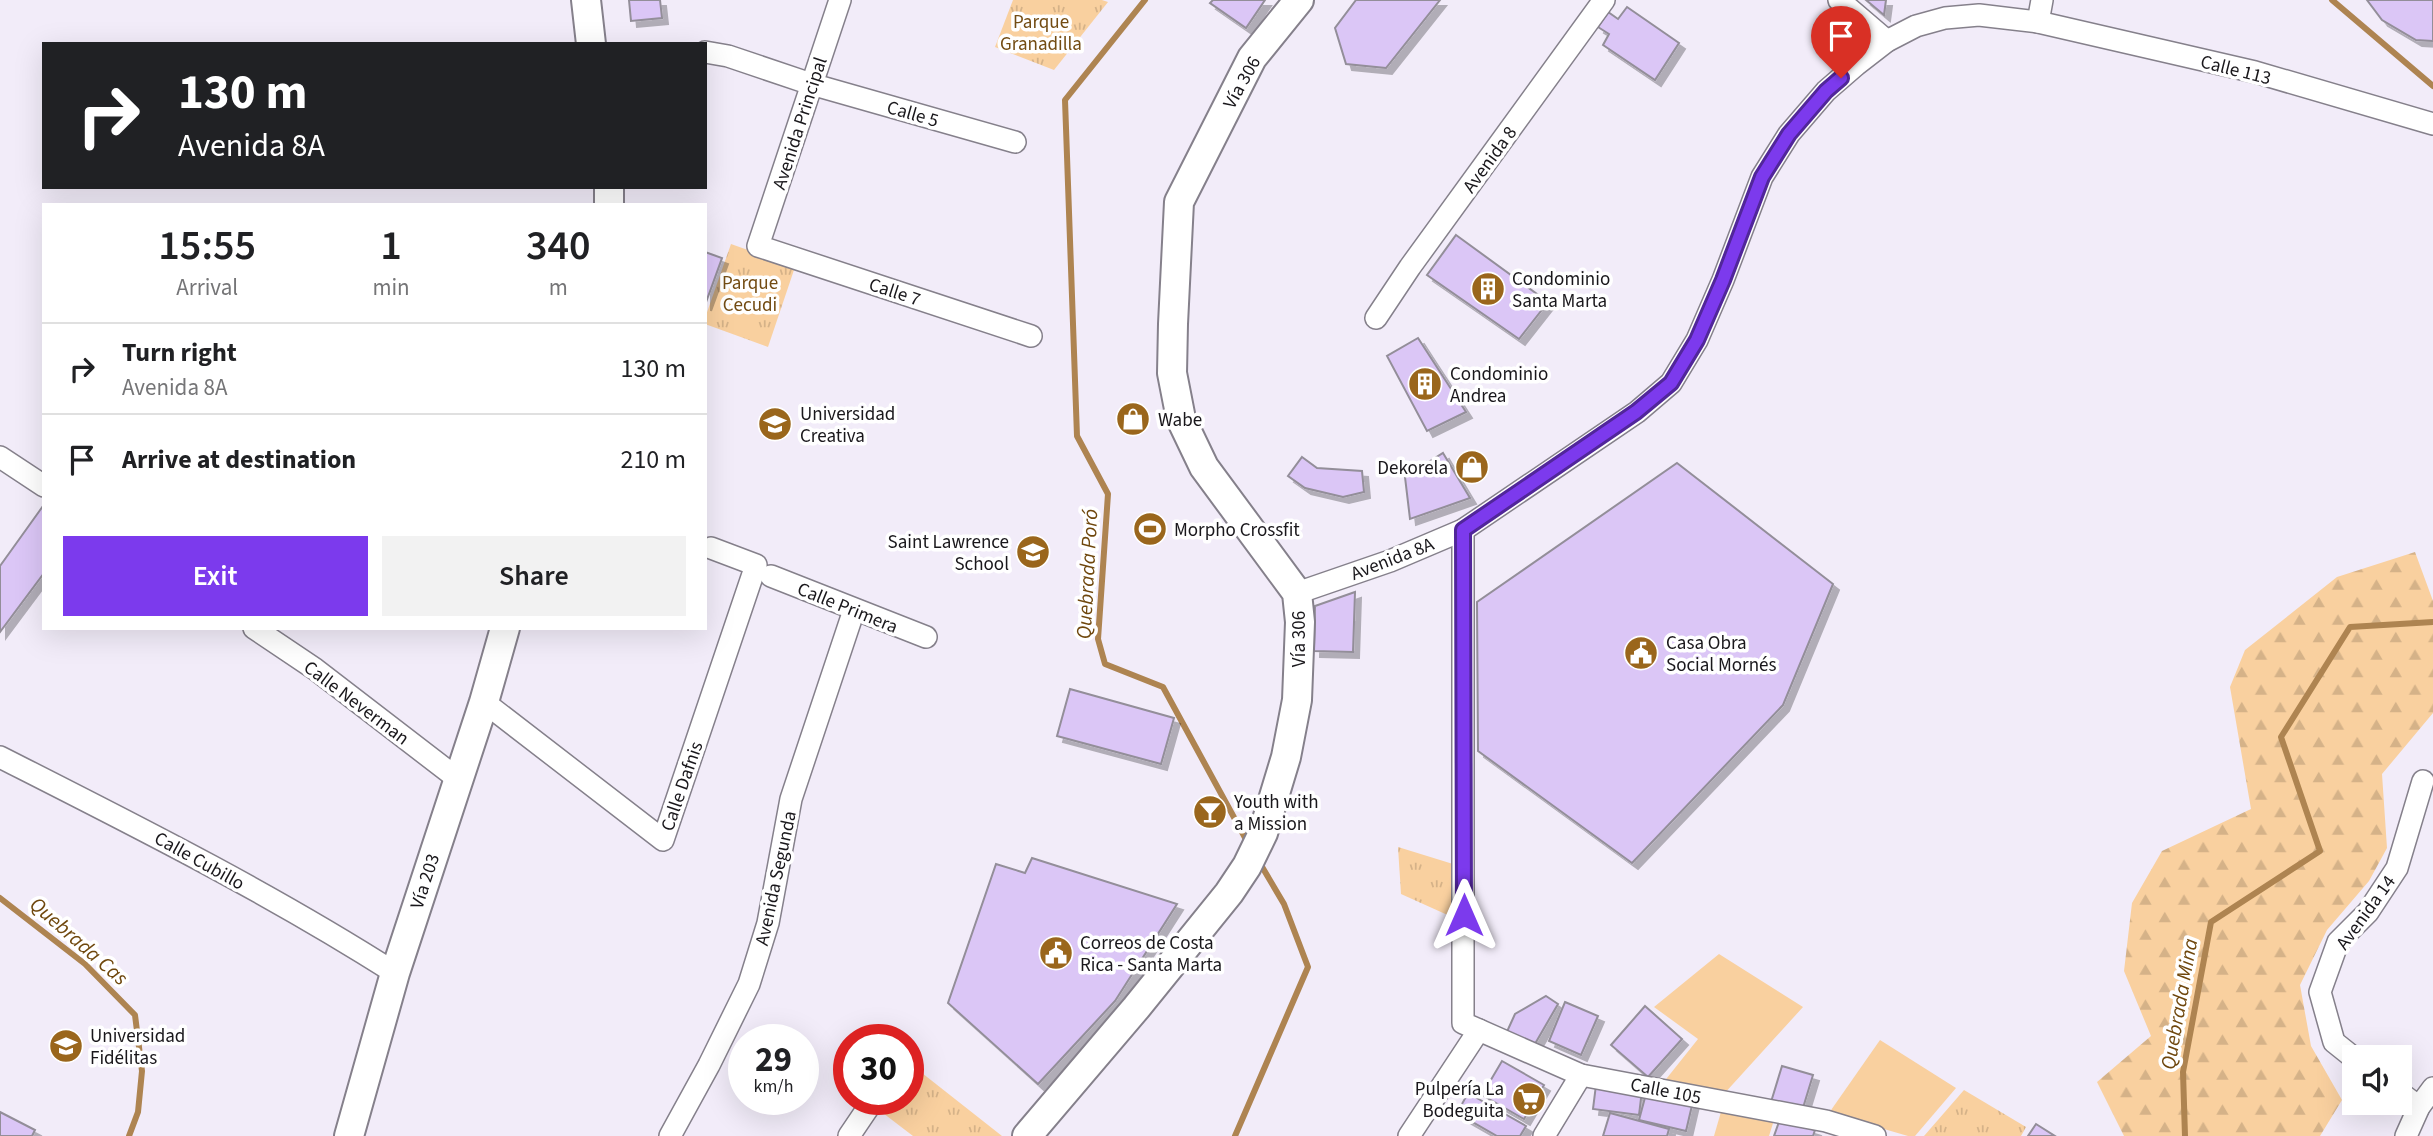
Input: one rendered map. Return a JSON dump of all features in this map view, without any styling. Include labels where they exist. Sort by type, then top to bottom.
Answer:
[{"type":"street","points":[[586,0],[592,42]]},
{"type":"street","name":"Avenida Principal","points":[[758,246],[841,0]]},
{"type":"street","name":"Vía 306","points":[[1027,1136],[1136,1008],[1247,866],[1263,833],[1286,757],[1297,700],[1300,622],[1297,593],[1204,467],[1181,419],[1172,373],[1172,349],[1179,202],[1252,58],[1299,0]]},
{"type":"street","name":"Avenida 8","points":[[1376,318],[1604,0]]},
{"type":"street","points":[[1839,0],[1887,41]]},
{"type":"street","points":[[2038,22],[2042,0]]},
{"type":"street","name":"Avenida 8A","points":[[1297,593],[1390,561],[1463,530],[1636,412],[1671,383],[1697,340],[1762,177],[1789,134],[1826,91],[1887,41],[1916,26],[1945,18],[1979,15],[2038,22]]},
{"type":"street","name":"Calle 113","points":[[2038,22],[2255,72],[2433,124]]},
{"type":"street","name":"Calle 5","points":[[707,52],[728,56],[811,84],[1015,142]]},
{"type":"street","name":"Calle 7","points":[[758,246],[1031,336]]},
{"type":"street","points":[[0,457],[42,485]]},
{"type":"street","points":[[1409,1136],[1471,1026],[1463,530]]},
{"type":"street","name":"Calle Dafnis","points":[[484,702],[663,840],[756,565],[711,548]]},
{"type":"street","name":"Calle Primera","points":[[771,576],[926,637]]},
{"type":"street","name":"Avenida Segunda","points":[[670,1136],[749,984],[768,923],[791,799],[855,610]]},
{"type":"street","name":"Calle Neverman","points":[[257,630],[316,669],[458,779]]},
{"type":"street","name":"Vía 203","points":[[349,1136],[395,973],[484,702],[504,630]]},
{"type":"street","name":"Calle Cubillo","points":[[0,757],[156,835],[299,914],[395,973]]},
{"type":"street","name":"Avenida 14","points":[[2342,1048],[2334,1042],[2320,992],[2338,942],[2368,912],[2397,868],[2423,781]]},
{"type":"street","name":"Calle 105","points":[[1471,1026],[1580,1074],[1826,1121],[1875,1136]]},
{"type":"street","points":[[1544,1136],[1580,1074]]},
{"type":"street","points":[[2406,1136],[2419,1107],[2433,1088]]},
{"type":"street","points":[[2412,1102],[2419,1107]]},
{"type":"street","points":[[849,1136],[863,1115]]},
{"type":"green space","name":"Parque Granadilla","points":[[1013,0],[1108,2],[1054,70],[995,47]]},
{"type":"green space","name":"Parque Cecudi","points":[[731,244],[795,267],[768,347],[707,325],[707,312]]},
{"type":"green space","points":[[2415,552],[2433,601],[2433,713],[2382,774],[2387,848],[2369,881],[2327,930],[2300,985],[2311,1046],[2342,1100],[2320,1136],[2124,1136],[2097,1082],[2151,1036],[2124,971],[2132,903],[2162,851],[2251,809],[2230,687],[2245,650],[2337,577]]},
{"type":"green space","points":[[1398,847],[1453,864],[1452,917],[1401,894]]},
{"type":"green space","points":[[1719,954],[1803,1007],[1723,1095],[1663,1083],[1698,1039],[1654,1007]]},
{"type":"green space","points":[[1880,1040],[1956,1088],[1915,1136],[1829,1113]]},
{"type":"green space","points":[[924,1075],[1002,1136],[913,1136],[886,1115],[924,1115]]},
{"type":"green space","points":[[1964,1090],[2026,1127],[2021,1136],[1924,1136]]},
{"type":"green space","points":[[1723,1105],[1774,1120],[1769,1136],[1714,1136]]},
{"type":"building","points":[[629,0],[660,0],[662,18],[631,21]]},
{"type":"building","points":[[1213,0],[1265,0],[1246,28],[1210,3]]},
{"type":"building","points":[[1356,0],[1440,0],[1386,68],[1346,64],[1335,28]]},
{"type":"building","points":[[1866,0],[1886,0],[1884,15]]},
{"type":"building","points":[[2367,0],[2433,0],[2433,41],[2416,40],[2382,20]]},
{"type":"building","points":[[1627,7],[1679,43],[1655,80],[1603,45],[1609,34],[1598,27],[1608,12],[1618,19]]},
{"type":"building","name":"Condominio Santa Marta","points":[[1456,235],[1548,302],[1519,339],[1427,275]]},
{"type":"building","points":[[707,253],[722,258],[707,299]]},
{"type":"building","name":"Condominio Andrea","points":[[1418,338],[1466,412],[1427,431],[1387,356]]},
{"type":"building","points":[[1443,453],[1470,498],[1410,519],[1405,477]]},
{"type":"building","points":[[1302,457],[1317,468],[1362,471],[1364,492],[1343,497],[1305,488],[1288,476]]},
{"type":"building","name":"Casa Obra Social Mornés","points":[[1677,463],[1833,584],[1783,705],[1632,863],[1478,751],[1477,602]]},
{"type":"building","points":[[42,507],[42,576],[0,632],[0,566]]},
{"type":"building","points":[[1355,592],[1353,652],[1314,651],[1315,606]]},
{"type":"building","points":[[1070,689],[1174,718],[1161,764],[1057,736]]},
{"type":"building","name":"Correos de Costa Rica - Santa Marta","points":[[1032,858],[1177,904],[1115,1001],[1038,1084],[948,1003],[996,864],[1025,873]]},
{"type":"building","points":[[1546,996],[1558,1004],[1532,1049],[1505,1036],[1515,1014]]},
{"type":"building","points":[[1565,1002],[1598,1016],[1581,1055],[1549,1041]]},
{"type":"building","points":[[1645,1006],[1682,1039],[1648,1077],[1611,1045]]},
{"type":"building","points":[[1502,1061],[1544,1085],[1524,1119],[1482,1095]]},
{"type":"building","points":[[1782,1066],[1813,1075],[1802,1111],[1771,1102]]},
{"type":"building","points":[[1596,1085],[1642,1090],[1639,1115],[1593,1109]]},
{"type":"building","points":[[1647,1090],[1693,1101],[1686,1131],[1639,1120]]},
{"type":"building","points":[[1468,1093],[1526,1126],[1520,1136],[1497,1136],[1457,1113]]},
{"type":"building","points":[[0,1112],[35,1130],[32,1136],[0,1136]]},
{"type":"building","points":[[1610,1113],[1669,1129],[1667,1136],[1603,1136]]},
{"type":"building","points":[[1780,1119],[1815,1130],[1813,1136],[1774,1136]]},
{"type":"building","points":[[2036,1124],[2055,1136],[2028,1136]]},
{"type":"waterway","name":"Quebrada Poró","points":[[1145,0],[1065,100],[1077,436],[1108,494],[1098,639],[1105,664],[1163,687],[1249,845]]},
{"type":"waterway","name":"Quebrada Mina","points":[[2332,0],[2433,86]]},
{"type":"waterway","name":"Quebrada Mina","points":[[2185,1136],[2183,1072],[2211,922],[2320,851],[2281,737],[2350,627],[2433,622]]},
{"type":"waterway","name":"Quebrada Poró","points":[[1235,1136],[1308,967],[1284,904],[1258,860]]},
{"type":"waterway","name":"Quebrada Cas","points":[[0,898],[85,964],[135,1015],[142,1071],[138,1112],[129,1136]]},
{"type":"place","name":"Condominio Santa Marta","points":[[1488,289]]},
{"type":"place","name":"Condominio Andrea","points":[[1425,384]]},
{"type":"place","name":"Wabe","points":[[1133,419]]},
{"type":"place","name":"Universidad Creativa","points":[[775,424]]},
{"type":"place","name":"Dekorela","points":[[1472,467]]},
{"type":"place","name":"Morpho Crossfit","points":[[1150,529]]},
{"type":"place","name":"Saint Lawrence School","points":[[1033,552]]},
{"type":"place","name":"Casa Obra Social Mornés","points":[[1641,653]]},
{"type":"place","name":"Youth with a Mission","points":[[1210,812]]},
{"type":"place","name":"Correos de Costa Rica - Santa Marta","points":[[1056,953]]},
{"type":"place","name":"Universidad Fidélitas","points":[[66,1046]]},
{"type":"place","name":"Pulpería La Bodeguita","points":[[1529,1099]]},
{"type":"route","points":[[1464,915],[1463,530],[1636,412],[1671,383],[1697,340],[1762,177],[1789,134],[1826,91],[1841,78]]}]
